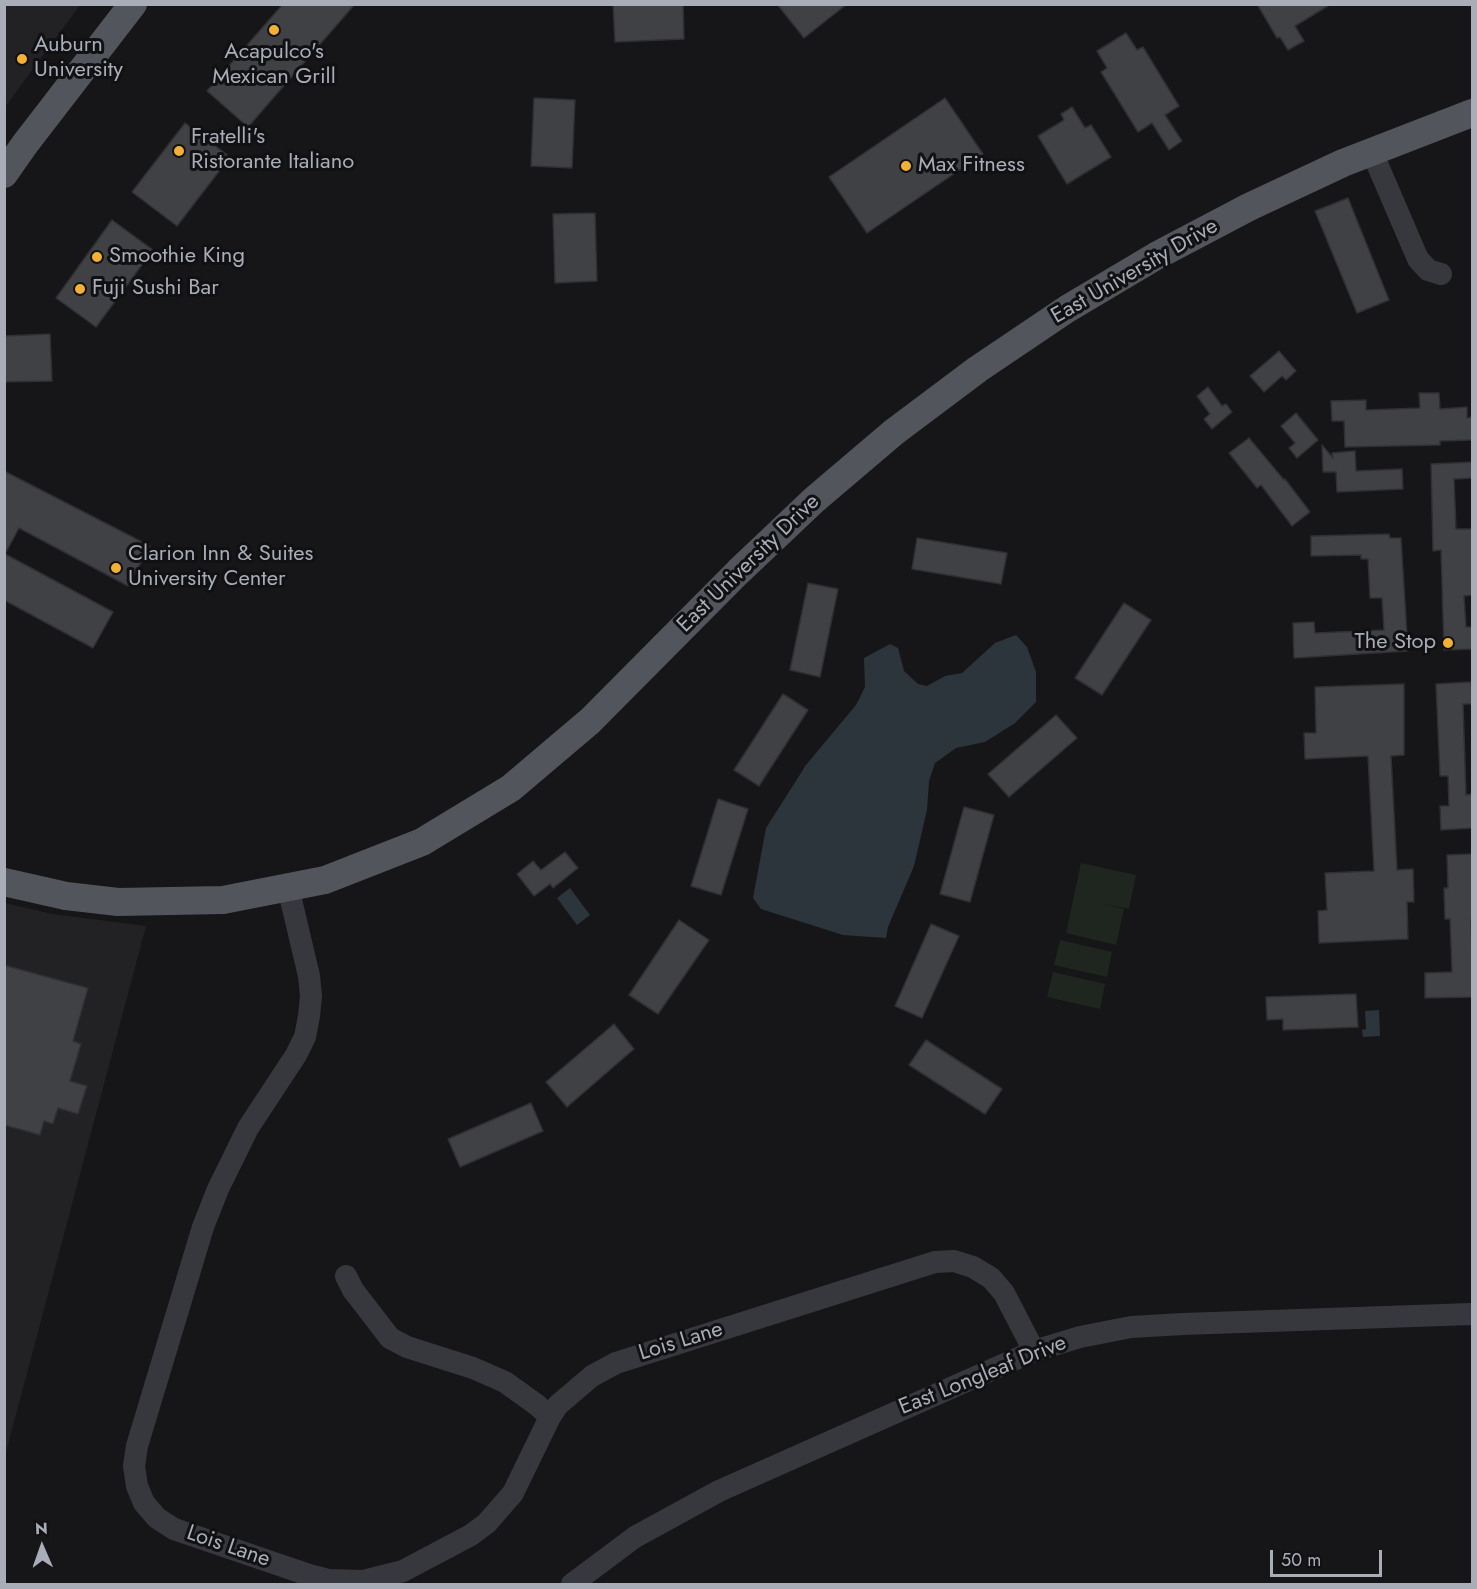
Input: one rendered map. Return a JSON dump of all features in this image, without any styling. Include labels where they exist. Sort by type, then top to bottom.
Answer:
[{"type":"main road","points":[[4,174],[133,4]]},
{"type":"main road","name":"East University Drive","points":[[4,882],[66,896],[118,902],[223,900],[325,880],[422,842],[511,788],[590,721],[730,580],[814,500],[894,432],[978,369],[1067,309],[1156,256],[1249,207],[1372,152],[1473,113]]},
{"type":"street","points":[[1372,152],[1418,259],[1428,270],[1441,274]]},
{"type":"street","name":"Lois Lane","points":[[288,887],[309,976],[310,1006],[305,1037],[296,1055],[248,1128],[218,1189],[203,1227],[137,1446],[134,1466],[137,1486],[144,1503],[156,1518],[174,1528],[309,1575],[346,1582],[384,1578],[421,1563],[487,1523],[513,1493],[558,1404],[592,1376],[616,1363],[935,1262],[954,1261],[974,1267],[991,1278],[1004,1293],[1034,1351]]},
{"type":"street","points":[[346,1276],[353,1290],[390,1338],[407,1347],[473,1368],[505,1382],[550,1417]]},
{"type":"street","name":"East Longleaf Drive","points":[[572,1584],[635,1537],[711,1494],[1034,1351],[1080,1337],[1131,1327],[1473,1314]]},
{"type":"shaded area","name":"Auburn University","points":[[5,5],[80,5],[5,107]]},
{"type":"shaded area","points":[[1016,635],[1027,647],[1036,672],[1036,702],[1015,723],[985,742],[956,748],[935,763],[929,781],[927,810],[914,866],[888,927],[886,938],[843,935],[761,909],[753,898],[766,828],[806,765],[856,705],[865,687],[864,658],[890,644],[898,648],[904,671],[918,684],[927,686],[945,676],[962,673],[995,643]]},
{"type":"shaded area","points":[[1081,863],[1136,875],[1129,909],[1099,903],[1124,909],[1116,945],[1066,933]]},
{"type":"shaded area","points":[[570,888],[590,915],[577,925],[557,898]]},
{"type":"shaded area","points":[[5,903],[52,914],[146,926],[5,1456]]},
{"type":"shaded area","points":[[1060,940],[1112,952],[1107,977],[1054,965]]},
{"type":"shaded area","points":[[1053,972],[1105,984],[1100,1009],[1047,997]]},
{"type":"shaded area","points":[[1379,1010],[1380,1036],[1363,1037],[1362,1030],[1366,1029],[1365,1011]]},
{"type":"building","points":[[283,4],[355,4],[248,127],[207,91]]},
{"type":"building","points":[[613,4],[683,4],[684,39],[615,42]]},
{"type":"building","points":[[777,4],[847,4],[804,38]]},
{"type":"building","points":[[1257,4],[1331,4],[1295,26],[1304,41],[1288,50],[1280,37],[1277,38]]},
{"type":"building","points":[[1126,33],[1137,50],[1143,47],[1179,106],[1165,115],[1182,141],[1169,150],[1152,123],[1138,132],[1101,72],[1107,68],[1097,51]]},
{"type":"building","points":[[534,98],[575,100],[572,168],[531,166]]},
{"type":"building","name":"Max Fitness","points":[[945,98],[983,154],[867,233],[829,177]]},
{"type":"building","points":[[1072,107],[1085,128],[1091,125],[1111,157],[1067,184],[1038,136],[1064,120],[1061,114]]},
{"type":"building","points":[[185,123],[230,157],[177,226],[132,192]]},
{"type":"building","points":[[1348,198],[1389,300],[1357,313],[1315,211]]},
{"type":"building","points":[[595,213],[597,281],[555,283],[553,214]]},
{"type":"building","points":[[112,220],[153,250],[96,327],[56,298]]},
{"type":"building","points":[[50,334],[52,381],[4,382],[4,336]]},
{"type":"building","points":[[1279,351],[1296,371],[1286,380],[1282,376],[1264,392],[1250,376]]},
{"type":"building","points":[[1208,387],[1222,406],[1226,404],[1232,412],[1212,429],[1204,419],[1210,414],[1197,396]]},
{"type":"building","points":[[1419,393],[1439,393],[1440,409],[1467,407],[1467,418],[1473,417],[1473,440],[1440,441],[1440,445],[1345,447],[1344,421],[1332,421],[1331,401],[1366,400],[1366,410],[1420,408]]},
{"type":"building","points":[[1296,413],[1318,440],[1297,458],[1289,448],[1295,443],[1281,426]]},
{"type":"building","points":[[1249,438],[1310,512],[1292,526],[1261,485],[1257,488],[1229,453]]},
{"type":"building","points":[[1322,445],[1333,458],[1332,453],[1355,451],[1356,471],[1402,469],[1403,489],[1337,492],[1336,472],[1323,472]]},
{"type":"building","points":[[1473,462],[1473,478],[1454,479],[1456,529],[1473,529],[1473,595],[1464,596],[1466,627],[1473,627],[1473,649],[1444,650],[1441,550],[1433,551],[1431,464]]},
{"type":"building","name":"Clarion Inn & Suites University Center","points":[[4,471],[150,546],[128,586],[19,528],[5,554],[113,612],[93,648],[4,600]]},
{"type":"building","points":[[1389,534],[1390,538],[1401,538],[1408,651],[1294,658],[1293,623],[1314,622],[1315,633],[1384,630],[1382,598],[1370,598],[1368,559],[1361,559],[1361,555],[1311,556],[1311,536]]},
{"type":"building","points":[[917,538],[1007,553],[1001,584],[912,569]]},
{"type":"building","points":[[808,583],[838,589],[820,677],[790,670]]},
{"type":"building","points":[[1124,603],[1151,620],[1102,695],[1075,678]]},
{"type":"building","points":[[1471,682],[1472,704],[1463,704],[1466,795],[1473,794],[1473,828],[1441,830],[1440,806],[1449,806],[1448,776],[1440,776],[1436,684]]},
{"type":"building","points":[[1404,684],[1404,755],[1391,756],[1397,870],[1413,869],[1414,902],[1407,902],[1408,939],[1319,943],[1318,911],[1327,910],[1325,873],[1374,871],[1368,756],[1305,759],[1304,733],[1316,733],[1315,687]]},
{"type":"building","points":[[783,694],[808,710],[759,786],[734,770]]},
{"type":"building","points":[[1056,715],[1077,738],[1009,797],[988,774]]},
{"type":"building","points":[[718,799],[748,809],[721,895],[691,886]]},
{"type":"building","points":[[964,807],[994,815],[970,902],[940,894]]},
{"type":"building","points":[[565,852],[578,868],[553,888],[550,884],[534,896],[517,874],[533,861],[541,870]]},
{"type":"building","points":[[1473,854],[1473,920],[1471,920],[1473,997],[1425,998],[1425,973],[1452,972],[1450,919],[1445,919],[1444,888],[1448,888],[1447,855]]},
{"type":"building","points":[[679,920],[709,940],[658,1014],[629,995]]},
{"type":"building","points":[[931,924],[959,936],[922,1018],[895,1006]]},
{"type":"building","points":[[4,965],[88,988],[73,1041],[81,1044],[70,1081],[87,1086],[78,1114],[58,1108],[53,1124],[44,1121],[40,1135],[4,1125]]},
{"type":"building","points":[[1356,994],[1358,1027],[1283,1030],[1283,1019],[1267,1020],[1266,997]]},
{"type":"building","points":[[614,1024],[634,1049],[567,1107],[546,1082]]},
{"type":"building","points":[[926,1040],[1002,1089],[985,1114],[909,1065]]},
{"type":"building","points":[[531,1103],[543,1131],[460,1167],[448,1139]]},
{"type":"place","name":"Acapulco's Mexican Grill","points":[[274,30]]},
{"type":"place","name":"Auburn University","points":[[22,59]]},
{"type":"place","name":"Fratelli's Ristorante Italiano","points":[[179,151]]},
{"type":"place","name":"Max Fitness","points":[[906,166]]},
{"type":"place","name":"Smoothie King","points":[[97,257]]},
{"type":"place","name":"Fuji Sushi Bar","points":[[80,289]]},
{"type":"place","name":"Clarion Inn & Suites University Center","points":[[116,568]]},
{"type":"place","name":"The Stop","points":[[1448,643]]}]
